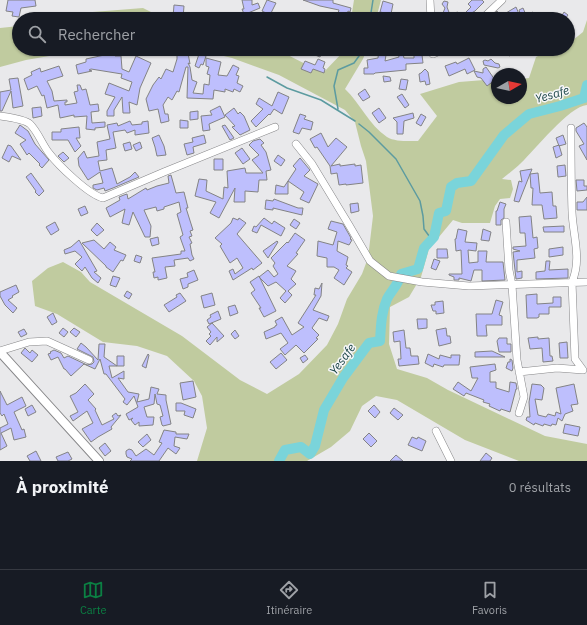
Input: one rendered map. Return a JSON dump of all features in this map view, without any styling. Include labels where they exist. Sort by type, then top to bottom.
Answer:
[{"type":"street","points":[[430,0],[430,12]]},
{"type":"street","points":[[489,12],[502,0]]},
{"type":"street","points":[[0,116],[10,117],[29,124],[50,154],[80,184],[97,197],[104,198],[275,126]]},
{"type":"street","points":[[571,128],[572,213],[577,253],[577,272],[572,282],[575,359],[585,370]]},
{"type":"street","points":[[296,144],[312,164],[370,262],[388,276],[422,282],[469,286],[587,282]]},
{"type":"street","points":[[506,222],[519,372],[524,397],[519,413]]},
{"type":"street","points":[[89,360],[47,341],[29,342],[0,351],[99,461]]},
{"type":"street","points":[[519,372],[557,368],[585,370]]},
{"type":"street","points":[[436,431],[451,461]]},
{"type":"green space","points":[[354,0],[381,0],[378,12],[352,12]]},
{"type":"green space","points":[[143,8],[151,12],[93,12]]},
{"type":"green space","points":[[587,20],[587,105],[580,107],[571,113],[552,130],[521,163],[502,179],[511,180],[513,189],[510,198],[500,199],[495,206],[490,223],[462,223],[453,220],[429,249],[421,277],[409,297],[390,307],[389,344],[397,369],[427,378],[448,390],[545,436],[587,444],[587,461],[519,461],[465,440],[397,400],[376,396],[362,406],[350,431],[331,447],[307,461],[197,461],[207,428],[202,396],[194,381],[167,356],[137,346],[103,342],[57,314],[35,306],[32,281],[48,268],[63,262],[81,272],[90,282],[182,336],[240,380],[267,394],[299,374],[327,345],[338,324],[347,299],[362,274],[368,258],[373,216],[366,161],[355,122],[345,110],[279,75],[224,56],[290,56],[323,73],[339,56],[364,56],[345,89],[375,126],[387,137],[390,139],[418,141],[437,116],[420,94],[459,82],[491,79],[491,104],[527,104],[527,78],[529,78],[536,57],[575,56],[575,38],[583,32]]},
{"type":"green space","points":[[12,27],[12,56],[49,56],[0,67],[0,28]]},
{"type":"building","points":[[8,0],[35,0],[36,6],[21,8],[20,12],[6,11]]},
{"type":"building","points":[[242,0],[252,0],[252,5],[258,3],[260,8],[250,12],[243,12],[242,9],[244,9]]},
{"type":"building","points":[[267,0],[276,3],[272,12],[262,11]]},
{"type":"building","points":[[303,0],[333,0],[333,3],[351,8],[350,12],[338,12],[339,10],[320,6]]},
{"type":"building","points":[[472,0],[482,0],[484,2],[473,12],[466,12],[471,7],[468,4]]},
{"type":"building","points":[[383,1],[393,4],[391,12],[380,12]]},
{"type":"building","points":[[444,1],[448,2],[447,7],[449,12],[443,12],[445,8],[442,4]]},
{"type":"building","points":[[174,5],[184,6],[184,12],[173,12]]},
{"type":"building","points":[[516,7],[518,12],[508,12]]},
{"type":"building","points":[[523,8],[525,12],[520,12],[519,10]]},
{"type":"building","points":[[100,56],[121,56],[122,69],[129,72],[136,56],[151,63],[140,88],[137,105],[129,102],[130,113],[123,113],[122,97],[114,110],[114,116],[107,116],[107,111],[115,97],[105,94],[109,83],[129,91],[132,82],[121,78],[122,74],[91,69],[89,70],[92,71],[78,74],[76,65],[86,62],[86,59]]},
{"type":"building","points":[[177,56],[189,56],[190,64],[188,63],[192,80],[197,82],[193,93],[203,94],[204,84],[209,85],[210,75],[207,74],[209,67],[206,66],[206,58],[221,62],[218,75],[227,76],[233,65],[239,68],[236,75],[239,76],[237,83],[243,86],[240,92],[234,89],[233,92],[225,89],[225,92],[214,90],[213,99],[187,98],[188,67],[186,67],[179,92],[177,91],[172,100],[168,97],[163,105],[165,114],[168,114],[169,121],[161,123],[158,109],[149,111],[146,99],[153,85],[159,77],[161,79],[166,69],[173,72]]},
{"type":"building","points":[[198,56],[206,56],[203,65],[201,64],[199,68],[195,66]]},
{"type":"building","points":[[378,56],[386,56],[385,61],[399,56],[404,56],[404,58],[414,58],[414,56],[422,56],[423,63],[406,64],[406,70],[364,74],[364,68],[368,68],[367,60],[378,58]]},
{"type":"building","points":[[469,58],[475,70],[467,74],[465,69],[449,76],[445,66],[456,62],[457,64]]},
{"type":"building","points":[[318,59],[325,62],[323,68],[325,69],[324,73],[313,69],[311,73],[301,69],[305,61],[315,65]]},
{"type":"building","points":[[491,59],[495,63],[499,64],[500,67],[498,68],[484,65],[483,61],[488,61]]},
{"type":"building","points":[[59,66],[63,76],[47,81],[52,91],[54,101],[67,100],[65,105],[77,103],[74,92],[78,91],[77,85],[80,85],[82,90],[86,89],[90,105],[98,104],[99,111],[91,112],[92,123],[105,122],[105,127],[95,128],[95,130],[86,129],[87,116],[74,117],[74,115],[60,118],[58,105],[47,108],[44,95],[42,96],[37,86],[28,90],[24,79],[32,75],[31,72],[40,68],[41,72]]},
{"type":"building","points":[[486,67],[491,74],[491,83],[487,86],[481,78],[477,77],[474,71],[483,73],[483,69]]},
{"type":"building","points":[[425,69],[428,72],[430,84],[426,85],[425,81],[420,82],[419,74]]},
{"type":"building","points":[[383,76],[390,77],[391,81],[384,82]]},
{"type":"building","points":[[18,78],[23,106],[13,108],[11,91],[2,111],[0,111],[0,92],[11,90],[9,79]]},
{"type":"building","points":[[401,79],[408,80],[406,90],[399,89]]},
{"type":"building","points":[[365,89],[370,97],[363,101],[358,94]]},
{"type":"building","points":[[278,92],[289,97],[282,114],[274,109],[270,115],[269,114],[256,127],[251,121],[263,109],[256,104],[259,98],[272,106]]},
{"type":"building","points":[[402,94],[409,105],[405,108],[397,97]]},
{"type":"building","points":[[220,106],[225,117],[209,124],[210,130],[203,131],[201,116],[212,115],[210,111]]},
{"type":"building","points":[[41,107],[42,116],[33,118],[32,108]]},
{"type":"building","points":[[234,108],[238,114],[240,112],[244,116],[250,130],[240,135],[232,127],[235,126],[225,115]]},
{"type":"building","points":[[379,108],[386,118],[379,123],[372,113]]},
{"type":"building","points":[[198,111],[198,119],[190,120],[190,112]]},
{"type":"building","points":[[413,113],[414,118],[404,121],[403,134],[397,134],[397,122],[393,118]]},
{"type":"building","points":[[300,114],[306,116],[304,119],[313,122],[311,130],[302,128],[299,134],[293,132]]},
{"type":"building","points":[[421,114],[426,117],[421,126],[416,123]]},
{"type":"building","points":[[180,120],[188,121],[188,128],[180,128]]},
{"type":"building","points":[[130,121],[132,125],[142,124],[142,122],[148,121],[149,133],[135,135],[135,130],[127,133],[125,130],[113,132],[116,148],[106,150],[107,160],[98,161],[100,171],[112,168],[117,184],[130,177],[135,172],[139,177],[105,191],[104,188],[97,190],[93,188],[93,185],[103,183],[100,172],[88,180],[79,166],[78,158],[84,151],[87,158],[99,156],[97,142],[110,139],[107,125],[117,123],[118,126]]},
{"type":"building","points":[[584,123],[587,127],[587,160],[579,146],[584,144],[576,131],[576,128]]},
{"type":"building","points":[[20,125],[28,131],[35,144],[49,160],[42,168],[29,153],[27,155],[20,144],[26,140],[15,133]]},
{"type":"building","points":[[225,125],[234,138],[230,140],[222,126]]},
{"type":"building","points":[[79,127],[80,138],[76,138],[81,146],[75,152],[68,140],[52,140],[52,132],[61,132],[61,129]]},
{"type":"building","points":[[321,133],[328,147],[336,138],[347,147],[331,166],[340,164],[340,166],[355,164],[355,166],[361,165],[363,183],[339,185],[337,173],[331,174],[330,166],[317,147],[315,148],[310,139]]},
{"type":"building","points":[[159,135],[166,155],[157,156],[152,138]]},
{"type":"building","points":[[204,135],[206,143],[193,147],[194,153],[187,155],[184,144],[193,142],[192,138]]},
{"type":"building","points":[[563,135],[566,144],[559,146],[556,138]]},
{"type":"building","points":[[260,139],[264,143],[261,145],[266,152],[271,170],[266,171],[267,180],[259,180],[258,192],[245,191],[245,202],[234,202],[235,188],[219,218],[210,213],[216,202],[195,196],[199,179],[207,180],[206,191],[223,199],[224,187],[228,188],[227,171],[245,168],[246,173],[263,173],[252,160],[259,155],[249,145],[253,141]]},
{"type":"building","points":[[130,142],[132,149],[125,151],[123,144]]},
{"type":"building","points":[[140,142],[142,148],[136,151],[133,145]]},
{"type":"building","points":[[8,145],[11,146],[21,160],[12,156],[9,162],[2,158]]},
{"type":"building","points":[[559,145],[562,155],[556,158],[553,147]]},
{"type":"building","points":[[242,148],[250,159],[243,164],[235,153]]},
{"type":"building","points":[[63,152],[69,158],[64,162],[58,156]]},
{"type":"building","points":[[278,155],[285,160],[281,166],[274,161]]},
{"type":"building","points":[[300,158],[310,170],[304,176],[318,184],[309,203],[300,199],[304,192],[288,181],[296,169],[293,166]]},
{"type":"building","points":[[214,159],[223,159],[223,170],[214,170]]},
{"type":"building","points":[[565,165],[566,176],[558,177],[557,166]]},
{"type":"building","points":[[532,169],[519,202],[514,201],[519,181],[522,182],[520,171]]},
{"type":"building","points":[[31,173],[44,191],[39,196],[26,177]]},
{"type":"building","points":[[538,173],[540,193],[552,192],[553,206],[556,206],[557,218],[544,219],[542,205],[532,205],[533,188],[531,188],[530,174]]},
{"type":"building","points":[[171,175],[176,193],[184,192],[188,208],[186,208],[193,230],[190,231],[192,236],[189,237],[192,243],[190,244],[194,259],[190,261],[188,258],[174,260],[175,266],[165,267],[167,278],[158,280],[158,277],[154,278],[153,272],[155,272],[152,258],[181,254],[181,251],[185,251],[180,237],[183,235],[177,214],[181,212],[179,202],[157,211],[156,207],[144,210],[151,226],[150,237],[145,237],[133,212],[129,225],[122,223],[125,209],[110,217],[106,208],[120,200],[119,197],[124,195],[127,194],[128,199],[146,188],[147,190],[169,183],[168,176]]},
{"type":"building","points":[[576,180],[584,180],[584,186],[587,186],[587,190],[577,191]]},
{"type":"building","points":[[288,181],[288,194],[275,194],[276,185],[284,187]]},
{"type":"building","points":[[587,197],[587,210],[577,210],[577,202],[583,202]]},
{"type":"building","points":[[274,199],[298,208],[303,208],[302,215],[273,208],[273,210],[265,209],[266,200],[273,201]]},
{"type":"building","points":[[500,202],[506,204],[504,209],[504,218],[501,220],[501,225],[496,225],[496,211]]},
{"type":"building","points":[[358,203],[359,211],[351,213],[350,204]]},
{"type":"building","points":[[85,206],[88,213],[81,216],[78,209]]},
{"type":"building","points":[[531,216],[533,238],[537,237],[538,248],[534,249],[535,258],[517,260],[517,272],[522,271],[522,278],[516,279],[513,252],[520,251],[513,249],[513,247],[526,246],[525,233],[520,233],[519,217]]},
{"type":"building","points":[[233,218],[238,220],[239,218],[246,223],[237,234],[262,263],[253,270],[252,268],[233,280],[229,271],[233,269],[235,274],[243,268],[237,258],[230,263],[220,246],[222,244],[215,238],[231,223]]},
{"type":"building","points":[[264,218],[272,224],[274,221],[285,228],[281,236],[261,225],[257,233],[252,231],[254,226],[256,227]]},
{"type":"building","points":[[294,219],[300,223],[296,229],[290,225]]},
{"type":"building","points":[[331,221],[343,224],[351,238],[350,239],[352,240],[349,245],[338,241],[337,251],[348,257],[346,265],[348,266],[346,268],[352,272],[344,285],[334,278],[339,270],[334,267],[327,267],[327,258],[317,256],[318,241],[333,245],[337,232],[328,229]]},
{"type":"building","points":[[55,222],[59,230],[51,235],[46,227]]},
{"type":"building","points":[[97,223],[104,230],[97,236],[91,230]]},
{"type":"building","points":[[564,226],[564,232],[544,232],[543,227]]},
{"type":"building","points":[[458,229],[467,231],[465,242],[477,243],[476,251],[468,250],[469,263],[478,262],[478,251],[487,251],[486,262],[503,262],[505,280],[482,281],[482,270],[474,270],[471,281],[459,278],[459,280],[454,280],[454,277],[449,275],[462,274],[461,250],[456,251],[455,239]]},
{"type":"building","points":[[483,229],[491,232],[489,241],[481,240]]},
{"type":"building","points":[[295,233],[305,240],[296,253],[298,254],[287,266],[296,271],[291,279],[296,284],[288,291],[292,295],[285,303],[280,298],[286,291],[276,282],[268,286],[259,277],[268,270],[274,277],[278,274],[273,266],[275,263],[271,258],[287,242],[288,243]]},
{"type":"building","points":[[158,237],[159,244],[152,246],[150,239]]},
{"type":"building","points":[[79,240],[97,271],[94,272],[101,278],[98,283],[92,278],[85,267],[82,271],[75,264],[82,257],[75,251],[65,254],[64,250],[71,247]]},
{"type":"building","points":[[94,240],[104,249],[110,242],[116,247],[114,250],[126,255],[123,261],[121,260],[113,272],[82,243]]},
{"type":"building","points":[[277,241],[278,242],[268,258],[263,251]]},
{"type":"building","points":[[563,247],[563,255],[549,257],[549,249]]},
{"type":"building","points":[[437,249],[447,249],[448,258],[437,258]]},
{"type":"building","points":[[136,255],[142,257],[140,263],[134,261]]},
{"type":"building","points":[[434,259],[440,261],[436,270],[431,268]]},
{"type":"building","points":[[546,261],[550,261],[549,270],[568,269],[568,278],[536,279],[536,272],[545,271]]},
{"type":"building","points":[[194,270],[198,280],[188,284],[188,287],[183,289],[180,279],[188,277],[187,273]]},
{"type":"building","points":[[113,276],[120,278],[116,287],[110,285]]},
{"type":"building","points":[[259,276],[276,311],[264,317],[259,308],[261,308],[251,293],[255,290],[250,282]]},
{"type":"building","points":[[322,283],[321,296],[313,310],[329,316],[327,321],[319,318],[312,328],[319,335],[316,338],[318,339],[304,353],[296,345],[285,355],[280,349],[288,343],[281,333],[266,339],[264,332],[275,327],[277,325],[275,321],[282,317],[292,335],[304,327],[298,323],[316,295],[314,295],[315,288],[319,289]]},
{"type":"building","points":[[16,285],[19,292],[8,300],[17,308],[13,313],[5,305],[0,296],[0,292]]},
{"type":"building","points":[[127,291],[132,294],[129,299],[124,296]]},
{"type":"building","points":[[180,293],[186,301],[169,312],[164,305],[177,297],[176,295]]},
{"type":"building","points":[[212,293],[215,305],[204,308],[201,296]]},
{"type":"building","points":[[537,294],[537,304],[553,303],[553,297],[561,297],[561,307],[549,307],[549,314],[539,314],[539,317],[537,318],[527,318],[526,295]]},
{"type":"building","points":[[496,300],[503,302],[499,315],[502,316],[502,325],[486,325],[487,336],[477,336],[476,314],[492,314]]},
{"type":"building","points":[[443,301],[444,313],[436,314],[436,311],[433,311],[431,305],[435,305],[435,302]]},
{"type":"building","points":[[235,305],[238,313],[230,316],[228,307]]},
{"type":"building","points":[[218,311],[221,319],[209,324],[207,320],[211,317],[210,315]]},
{"type":"building","points":[[53,313],[57,322],[52,325],[47,317]]},
{"type":"building","points":[[417,319],[427,319],[427,328],[418,329]]},
{"type":"building","points":[[212,323],[224,336],[217,342],[217,337],[210,345],[206,341],[211,336],[209,334],[211,332],[207,327]]},
{"type":"building","points":[[63,328],[68,332],[64,337],[59,333]]},
{"type":"building","points":[[74,328],[80,332],[76,337],[70,332]]},
{"type":"building","points":[[446,328],[447,336],[450,336],[451,343],[439,346],[436,330]]},
{"type":"building","points":[[24,329],[27,334],[21,337],[18,332]]},
{"type":"building","points":[[235,330],[239,336],[235,339],[231,334]]},
{"type":"building","points":[[404,330],[406,348],[410,348],[411,356],[418,356],[419,364],[399,366],[398,359],[401,359],[400,341],[394,342],[393,332]]},
{"type":"building","points":[[538,337],[538,339],[549,338],[550,356],[552,356],[553,361],[543,362],[542,348],[530,349],[528,338]]},
{"type":"building","points":[[499,338],[507,338],[507,344],[511,344],[511,352],[499,352],[497,341]]},
{"type":"building","points":[[567,342],[568,358],[560,358],[559,343]]},
{"type":"building","points":[[81,343],[98,360],[99,344],[105,344],[104,357],[117,366],[109,366],[112,378],[124,371],[124,379],[118,378],[128,392],[139,394],[137,402],[149,399],[151,387],[159,389],[157,394],[166,395],[171,424],[162,425],[160,417],[163,416],[160,405],[157,404],[155,394],[154,404],[144,407],[147,417],[154,417],[153,425],[139,426],[139,422],[135,425],[131,420],[133,418],[129,420],[126,414],[138,407],[134,396],[127,405],[123,402],[125,399],[106,374],[104,374],[100,359],[95,369],[84,364],[71,376],[64,369],[58,357],[51,360],[48,354],[54,350],[61,353],[64,358],[68,356],[87,365],[92,364],[94,362],[93,357],[77,349]]},
{"type":"building","points":[[25,348],[30,353],[32,350],[38,355],[32,362],[21,353]]},
{"type":"building","points":[[492,351],[505,357],[475,357],[475,352]]},
{"type":"building","points":[[281,353],[287,360],[276,369],[270,362]]},
{"type":"building","points":[[148,354],[149,355],[146,368],[142,366]]},
{"type":"building","points":[[428,354],[439,359],[440,355],[451,358],[451,355],[460,355],[459,365],[444,365],[443,367],[434,364],[433,367],[425,363]]},
{"type":"building","points":[[305,355],[308,359],[303,363],[300,358]]},
{"type":"building","points":[[117,356],[124,356],[124,366],[117,366]]},
{"type":"building","points":[[510,359],[512,360],[512,371],[506,368],[508,362],[510,362]]},
{"type":"building","points":[[495,364],[496,370],[490,372],[490,382],[496,382],[496,388],[509,392],[510,382],[516,383],[517,389],[510,412],[501,409],[500,411],[489,406],[490,404],[483,402],[484,400],[466,393],[464,396],[453,389],[458,382],[471,391],[478,378],[472,378],[470,367]]},
{"type":"building","points":[[193,381],[196,397],[183,400],[180,383]]},
{"type":"building","points":[[85,384],[94,394],[88,400],[96,409],[95,410],[102,425],[114,419],[112,416],[116,413],[118,416],[121,415],[111,427],[112,429],[91,442],[82,429],[93,423],[87,411],[73,421],[70,416],[78,412],[70,396],[76,393]]},
{"type":"building","points":[[532,384],[541,385],[544,388],[542,400],[535,399],[538,415],[546,417],[548,414],[555,416],[556,412],[561,414],[556,388],[574,384],[578,404],[571,405],[573,411],[565,414],[562,421],[558,418],[556,425],[552,424],[551,426],[544,424],[543,426],[535,423],[534,425],[526,420],[527,417],[530,417],[529,402]]},
{"type":"building","points":[[0,391],[7,405],[22,397],[26,406],[14,412],[22,430],[24,429],[26,437],[14,440],[11,428],[1,433],[7,446],[0,450],[0,428],[8,424],[4,414],[2,416],[0,413]]},
{"type":"building","points":[[176,403],[181,403],[196,409],[193,418],[184,415],[185,411],[176,411]]},
{"type":"building","points":[[32,405],[36,412],[28,416],[25,409]]},
{"type":"building","points":[[374,405],[380,412],[375,418],[368,411]]},
{"type":"building","points":[[394,408],[403,415],[398,420],[390,413]]},
{"type":"building","points":[[565,424],[580,427],[578,436],[563,433]]},
{"type":"building","points":[[164,430],[176,432],[176,434],[189,434],[187,439],[175,437],[174,446],[180,448],[176,454],[168,448],[159,461],[130,461],[132,459],[127,457],[126,454],[126,451],[129,449],[132,450],[136,456],[146,449],[154,455],[162,443],[159,442]]},
{"type":"building","points":[[369,433],[377,441],[371,447],[363,439]]},
{"type":"building","points":[[147,434],[151,440],[143,447],[138,442]]},
{"type":"building","points":[[412,437],[417,439],[418,437],[426,441],[422,451],[408,445]]},
{"type":"building","points":[[105,443],[111,451],[105,456],[99,448]]},
{"type":"building","points":[[36,451],[41,461],[30,461],[27,456]]},
{"type":"building","points":[[68,452],[72,459],[68,461],[58,461],[56,457]]},
{"type":"building","points":[[486,453],[492,458],[490,461],[480,461]]},
{"type":"building","points":[[396,455],[403,461],[390,461]]},
{"type":"waterway","points":[[371,12],[373,0]]},
{"type":"waterway","points":[[338,109],[334,86],[338,70],[354,63],[359,56]]},
{"type":"waterway","points":[[267,77],[287,88],[321,100],[355,121]]},
{"type":"waterway","name":"Yesafe","points":[[279,461],[285,450],[301,447],[310,454],[315,446],[324,410],[343,378],[369,343],[380,341],[382,314],[387,299],[397,284],[401,274],[418,269],[424,248],[434,237],[439,213],[446,211],[451,187],[457,183],[471,181],[504,135],[529,114],[584,98],[587,85]]},
{"type":"waterway","points":[[359,124],[396,159],[420,201],[424,229],[432,240]]}]
